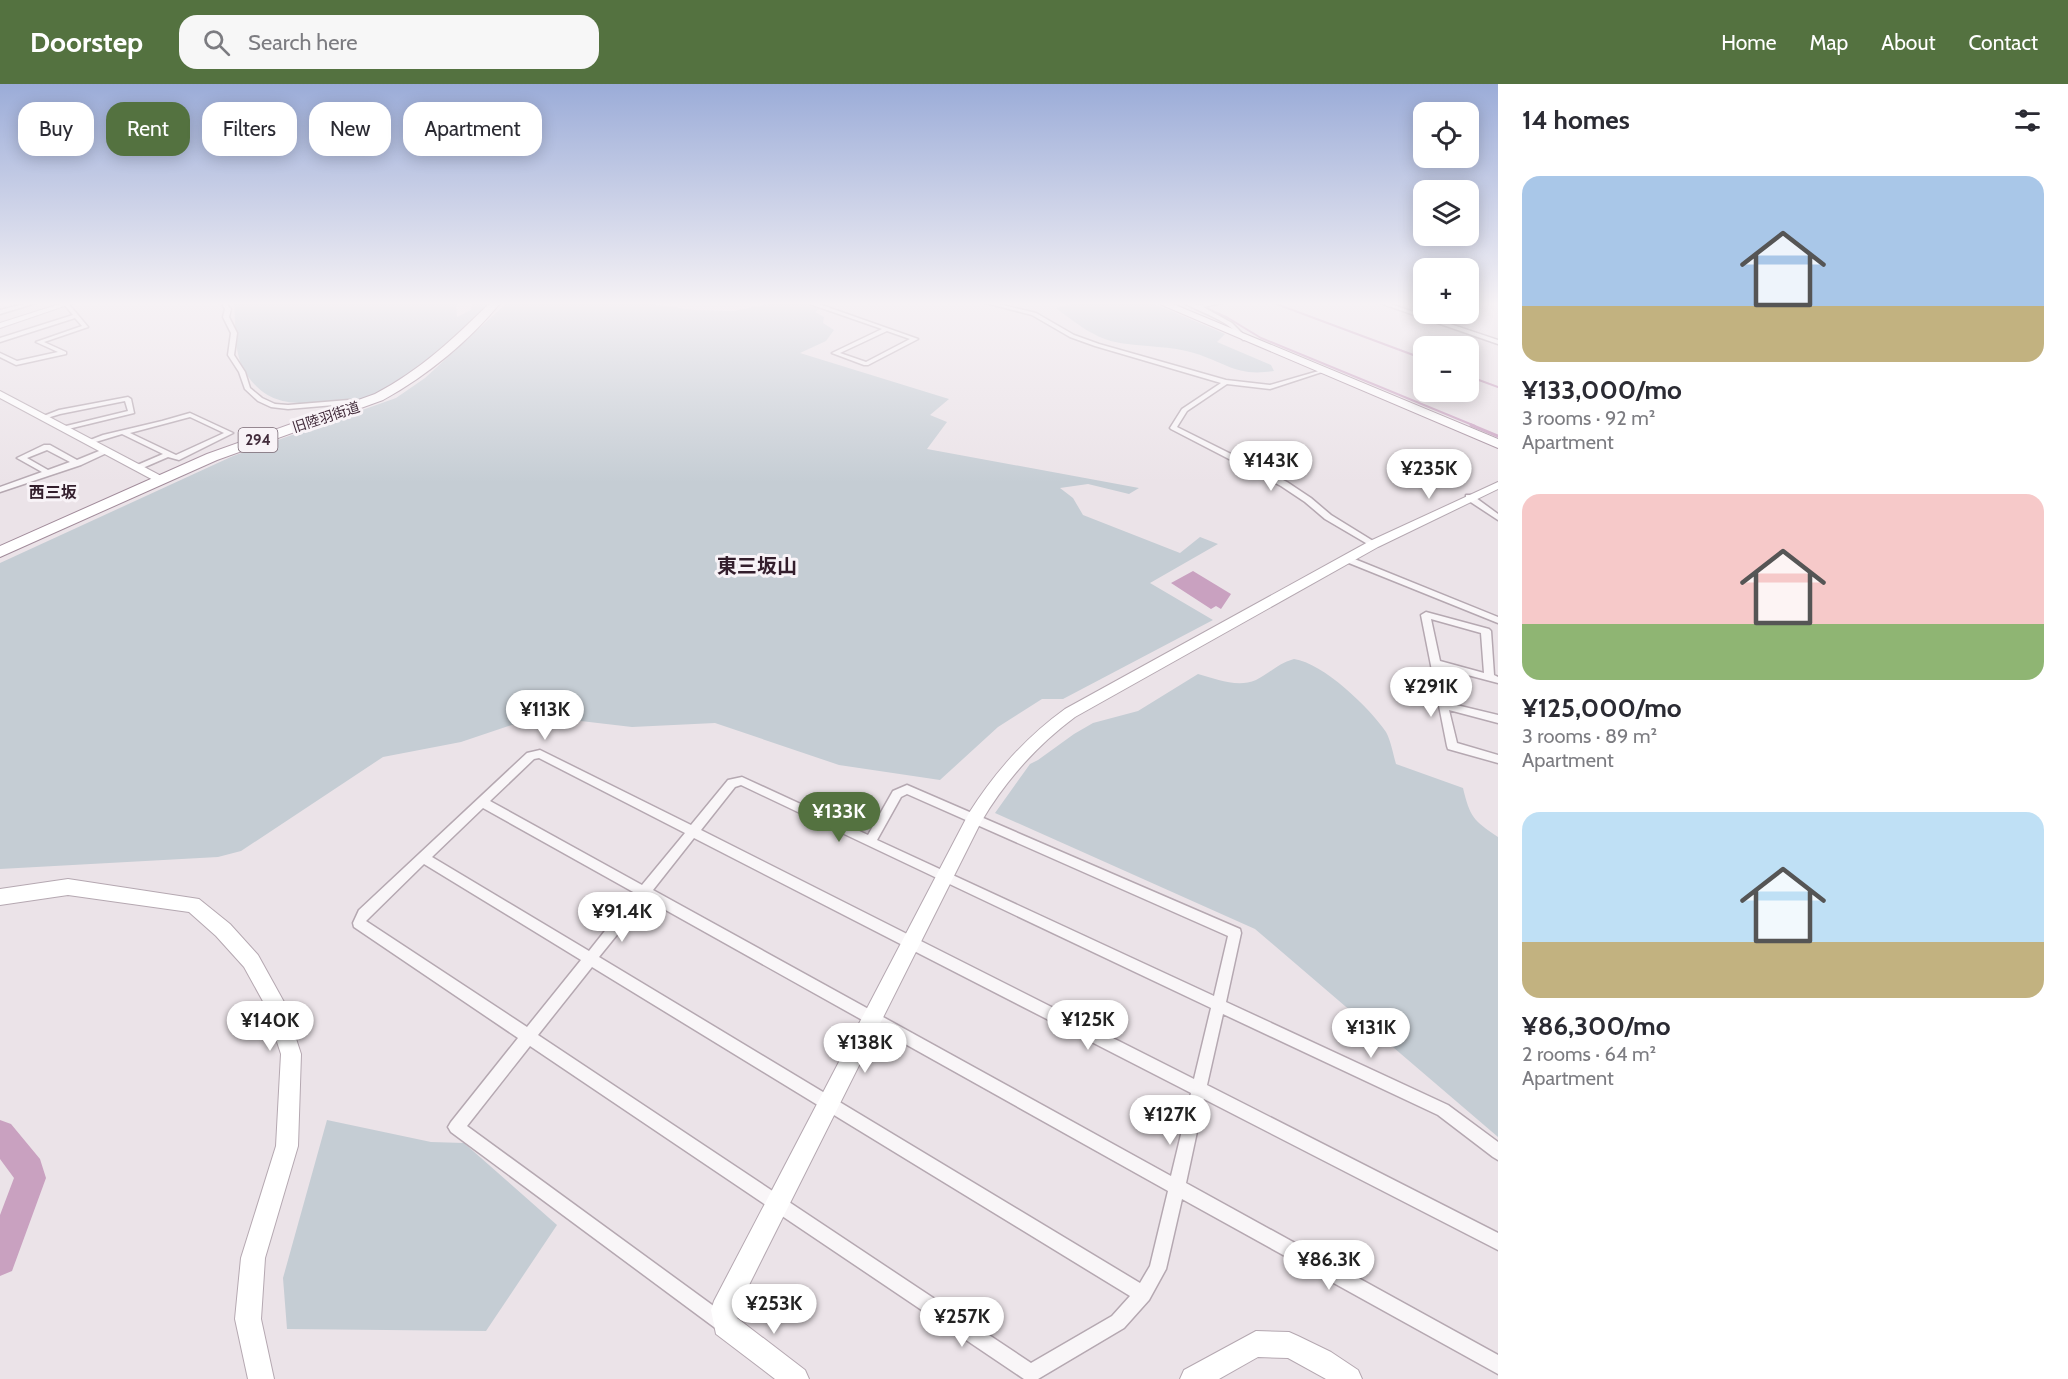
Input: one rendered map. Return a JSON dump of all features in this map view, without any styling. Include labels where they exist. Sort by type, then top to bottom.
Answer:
[{"type":"highway","name":"旧陸羽街道","points":[[0,552],[160,480],[252,442],[364,404],[401,385],[432,362]]},
{"type":"highway","points":[[1302,362],[1498,444]]},
{"type":"street","points":[[235,362],[246,386],[266,404],[283,407],[348,402],[364,404]]},
{"type":"street","points":[[1158,362],[1226,382],[1270,387],[1320,370]]},
{"type":"street","points":[[1226,382],[1184,410],[1173,428],[1284,484],[1328,517],[1374,544]]},
{"type":"street","points":[[0,394],[160,480]]},
{"type":"street","points":[[44,417],[128,399],[132,412],[64,428]]},
{"type":"street","points":[[89,442],[123,432],[164,423],[190,415],[230,433],[176,458],[123,432]]},
{"type":"street","points":[[46,472],[21,458],[47,447],[78,463]]},
{"type":"street","points":[[0,490],[107,451]]},
{"type":"street","points":[[138,468],[167,455]]},
{"type":"street","points":[[725,1325],[723,1310],[777,1203],[975,818],[992,789],[1011,764],[1062,718],[1374,544],[1498,485]]},
{"type":"street","points":[[1469,497],[1498,518]]},
{"type":"street","points":[[1347,559],[1498,620]]},
{"type":"street","points":[[1435,663],[1493,679],[1486,631],[1426,615],[1435,663],[1443,705],[1452,746],[1498,759]]},
{"type":"street","points":[[1443,705],[1498,719]]},
{"type":"street","points":[[870,842],[897,794],[907,789],[1235,933],[1219,1006],[1200,1089],[1178,1187],[1158,1269],[1143,1294],[1119,1322],[1031,1373],[359,922],[363,914],[531,756],[540,754],[910,944],[1200,1089],[1498,1242]]},
{"type":"street","points":[[796,1379],[456,1127],[732,783],[742,781],[1443,1110],[1498,1152]]},
{"type":"street","points":[[482,802],[1498,1365]]},
{"type":"street","points":[[424,858],[1143,1294]]},
{"type":"street","points":[[0,897],[68,887],[194,905],[223,930],[251,961],[274,1002],[291,1054],[287,1146],[253,1258],[248,1319],[261,1379]]},
{"type":"street","points":[[1194,1379],[1256,1344],[1289,1346],[1322,1361],[1349,1379]]},
{"type":"shaded area","points":[[241,362],[429,362],[401,382],[365,399],[301,403],[271,397],[255,385]]},
{"type":"shaded area","points":[[442,362],[831,362],[949,399],[930,415],[947,422],[927,449],[1139,488],[1129,494],[1088,484],[1060,488],[1073,498],[1083,515],[1180,553],[1200,537],[1218,544],[1150,583],[1213,620],[1063,699],[1042,699],[998,727],[940,780],[839,765],[715,723],[632,727],[538,716],[461,742],[383,757],[241,851],[218,857],[0,869],[0,563],[233,456],[396,398],[425,378]]},
{"type":"shaded area","points":[[1218,362],[1265,362],[1271,365],[1274,371],[1250,372]]},
{"type":"shaded area","points":[[1193,571],[1231,594],[1221,609],[1216,606],[1211,609],[1171,583]]},
{"type":"shaded area","points":[[1294,659],[1306,662],[1318,669],[1358,699],[1386,732],[1396,764],[1463,788],[1474,817],[1498,837],[1498,1137],[1255,929],[995,813],[1030,764],[1093,723],[1138,711],[1198,674],[1227,682],[1249,682]]},
{"type":"shaded area","points":[[327,1120],[431,1142],[464,1143],[557,1225],[486,1331],[287,1329],[283,1278]]},
{"type":"waterway","points":[[1320,362],[1475,426]]},
{"type":"waterway","points":[[1479,380],[1498,387]]},
{"type":"waterway","points":[[1471,425],[1498,436]]},
{"type":"waterway","points":[[0,1135],[29,1170],[30,1178],[0,1259]]},
{"type":"district","name":"西三坂","points":[[53,492]]},
{"type":"district","name":"東三坂山","points":[[757,566]]}]
